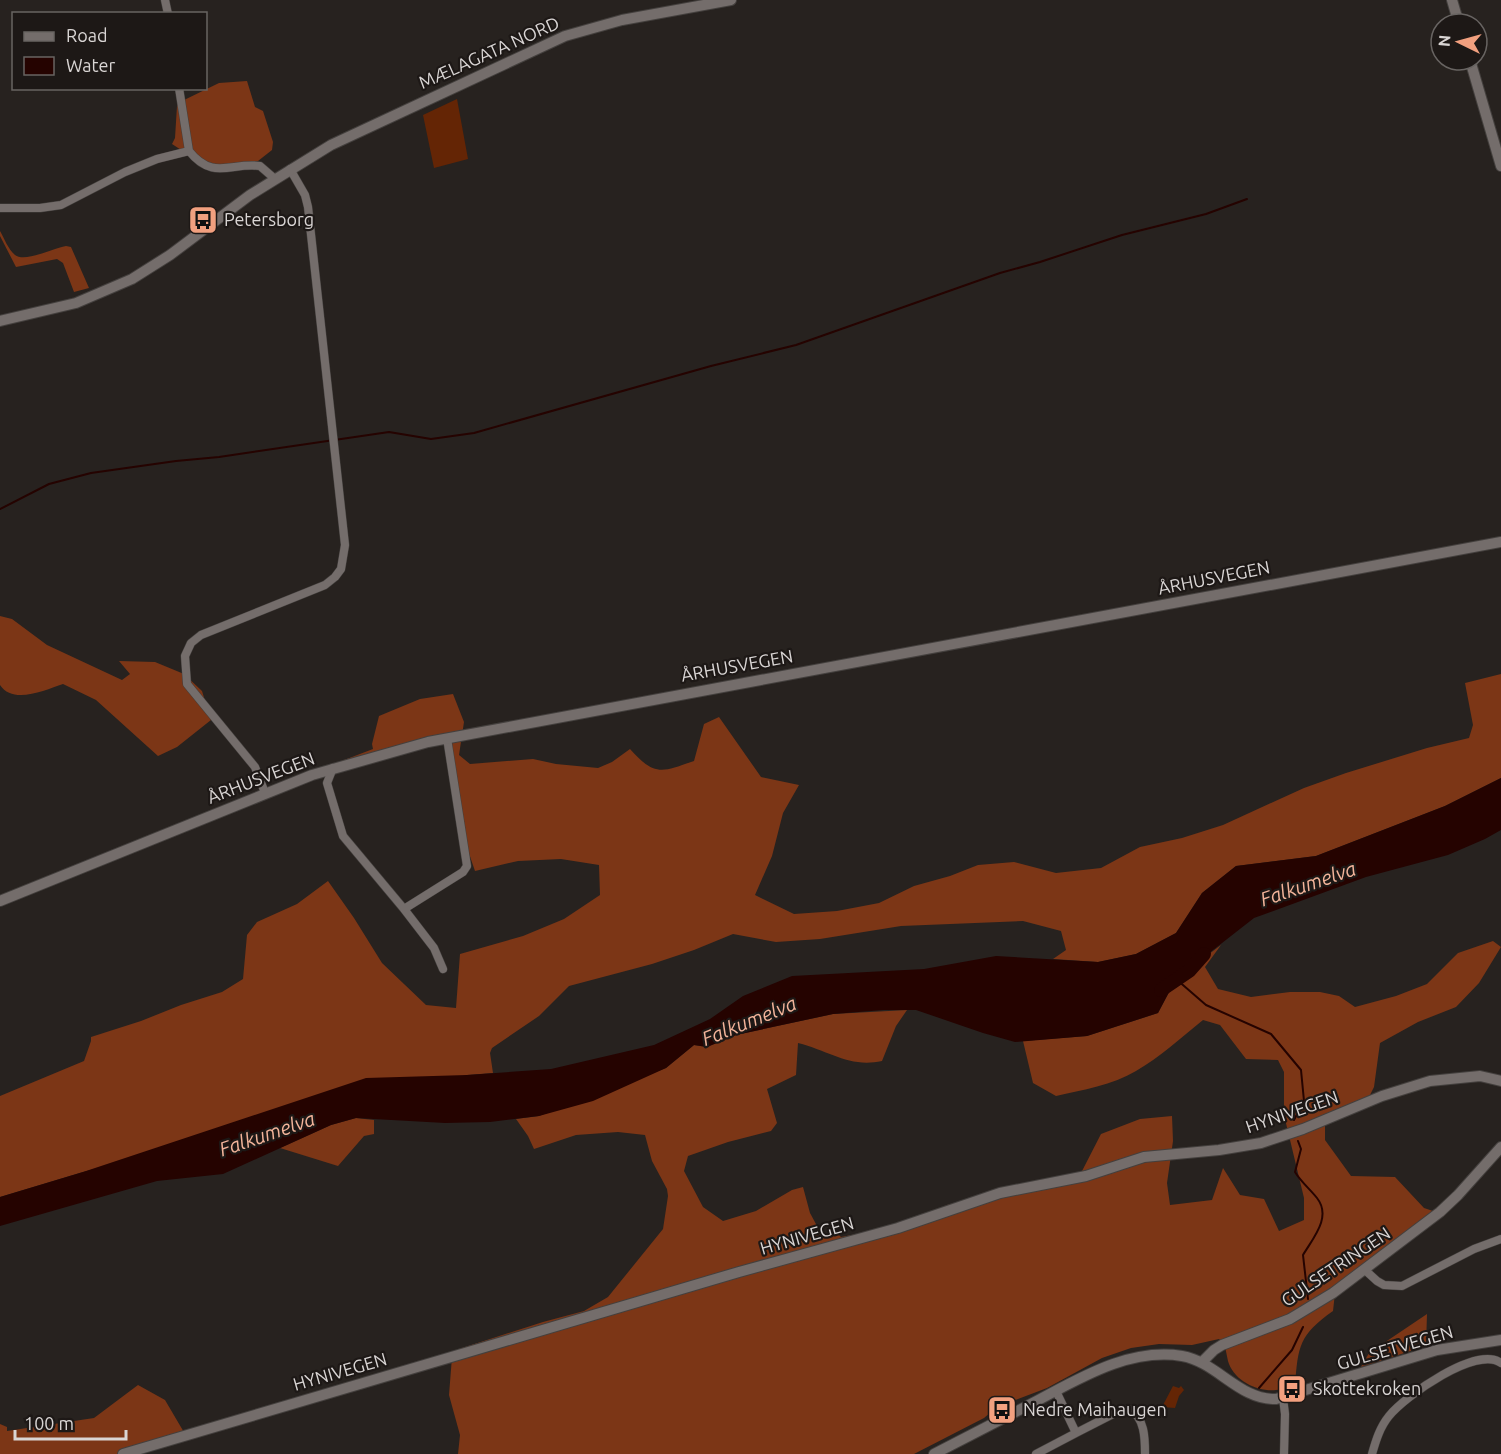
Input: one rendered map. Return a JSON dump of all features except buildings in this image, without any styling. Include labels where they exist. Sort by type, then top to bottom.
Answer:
[{"type":"street","name":"MÆLAGATA NORD","points":[[0,321],[76,303],[132,279],[170,255],[275,178],[331,145],[565,36],[621,20],[730,0]]},
{"type":"street","points":[[1474,72],[1501,166]]},
{"type":"street","points":[[179,90],[189,152],[196,160],[220,170],[260,166],[275,178]]},
{"type":"street","points":[[0,208],[40,208],[61,205],[125,172],[157,159],[189,152]]},
{"type":"street","points":[[265,792],[255,767],[187,684],[184,656],[195,639],[318,589],[331,581],[343,564],[345,545],[309,207],[290,169]]},
{"type":"street","name":"ÅRHUSVEGEN","points":[[0,901],[265,792],[333,768],[447,738],[1501,542]]},
{"type":"street","points":[[404,909],[463,872],[467,866],[447,738]]},
{"type":"street","points":[[333,768],[327,783],[343,836],[434,948],[443,969]]},
{"type":"street","points":[[312,775],[327,783]]},
{"type":"street","name":"HYNIVEGEN","points":[[123,1454],[728,1275],[898,1228],[1000,1193],[1086,1176],[1144,1157],[1219,1150],[1261,1143],[1290,1134],[1382,1096],[1430,1081],[1480,1076],[1501,1081]]},
{"type":"street","name":"GULSETRINGEN","points":[[1202,1362],[1222,1345],[1274,1326],[1310,1308],[1365,1270],[1446,1207],[1501,1147]]},
{"type":"street","points":[[1365,1270],[1384,1285],[1402,1286],[1473,1249],[1501,1239]]},
{"type":"street","name":"GULSETVEGEN","points":[[1202,1362],[1254,1396],[1270,1400],[1283,1398],[1437,1350],[1501,1340]]},
{"type":"street","points":[[934,1454],[1106,1367],[1136,1358],[1170,1355],[1202,1362]]},
{"type":"street","points":[[1372,1454],[1379,1432],[1390,1415],[1422,1388],[1454,1369],[1475,1360],[1488,1358],[1501,1363]]},
{"type":"street","points":[[1056,1391],[1076,1433]]},
{"type":"street","points":[[1283,1398],[1284,1454]]},
{"type":"street","points":[[1036,1454],[1119,1411],[1129,1409],[1137,1415],[1142,1426],[1145,1454]]},
{"type":"shaded area","points":[[247,81],[255,107],[263,111],[273,142],[272,150],[258,161],[220,166],[198,161],[172,144],[175,138],[177,106],[180,102],[219,83]]},
{"type":"shaded area","points":[[457,99],[468,159],[434,168],[423,115]]},
{"type":"shaded area","points":[[0,231],[10,250],[20,257],[32,256],[66,246],[71,247],[89,288],[74,292],[63,263],[57,259],[16,267],[0,236]]},
{"type":"shaded area","points":[[0,616],[12,619],[47,645],[122,680],[130,674],[119,661],[155,662],[184,674],[202,691],[211,720],[177,747],[158,756],[96,700],[63,684],[30,694],[13,694],[6,691],[0,685]]},
{"type":"shaded area","points":[[1501,674],[1501,778],[1445,806],[1316,856],[1236,866],[1202,893],[1176,933],[1136,954],[1098,962],[1053,959],[1066,950],[1061,931],[1023,921],[901,926],[820,939],[776,942],[733,934],[652,964],[569,986],[539,1016],[492,1048],[490,1053],[493,1073],[467,1075],[83,1172],[0,1197],[0,1096],[84,1061],[91,1037],[222,992],[243,979],[247,935],[257,922],[297,904],[328,881],[382,963],[426,1005],[456,1008],[460,954],[523,936],[564,919],[600,895],[599,865],[561,859],[518,861],[475,871],[463,836],[450,740],[247,797],[373,749],[372,744],[379,716],[420,699],[453,694],[464,722],[459,755],[470,764],[533,759],[598,768],[612,762],[630,749],[653,768],[659,770],[674,768],[694,761],[704,724],[719,717],[761,777],[799,785],[783,813],[772,856],[755,895],[794,914],[837,911],[879,903],[914,886],[978,865],[1014,862],[1056,873],[1101,868],[1140,847],[1182,838],[1223,825],[1304,788],[1346,773],[1427,748],[1469,738],[1473,725],[1465,683]]},
{"type":"shaded area","points":[[1493,941],[1501,947],[1479,983],[1456,1007],[1418,1022],[1380,1043],[1374,1087],[1365,1105],[1325,1124],[1325,1140],[1351,1176],[1395,1177],[1424,1208],[1445,1215],[1335,1293],[1333,1311],[1313,1327],[1302,1342],[1297,1361],[1295,1386],[1281,1390],[1269,1390],[1242,1381],[1232,1370],[1225,1347],[1219,1339],[1192,1345],[1159,1344],[1131,1348],[1102,1358],[1047,1388],[997,1407],[984,1418],[914,1454],[458,1454],[460,1435],[449,1395],[452,1357],[459,1349],[584,1311],[608,1297],[663,1229],[667,1189],[652,1161],[645,1135],[618,1132],[576,1135],[534,1149],[516,1119],[539,1116],[666,1068],[694,1045],[707,1047],[736,1035],[833,1014],[907,1010],[896,1026],[882,1061],[870,1063],[849,1060],[798,1043],[796,1075],[767,1089],[777,1123],[771,1131],[728,1142],[688,1156],[684,1171],[703,1207],[723,1221],[756,1211],[792,1190],[803,1187],[810,1213],[823,1237],[838,1234],[841,1237],[884,1229],[924,1217],[947,1205],[1081,1173],[1101,1134],[1140,1119],[1172,1116],[1173,1141],[1167,1183],[1170,1205],[1212,1200],[1223,1168],[1240,1195],[1264,1199],[1279,1231],[1304,1220],[1304,1198],[1284,1115],[1284,1072],[1278,1060],[1246,1059],[1220,1025],[1203,1020],[1145,1066],[1127,1076],[1056,1096],[1033,1083],[1023,1041],[1087,1036],[1158,1013],[1176,979],[1221,945],[1205,967],[1218,989],[1251,997],[1290,992],[1320,992],[1339,996],[1355,1007],[1396,996],[1427,984],[1458,953]]},
{"type":"shaded area","points":[[356,1118],[374,1120],[374,1134],[364,1136],[338,1166],[280,1148],[331,1125]]},
{"type":"shaded area","points":[[1427,1314],[1426,1346],[1361,1367],[1369,1353]]},
{"type":"shaded area","points":[[138,1385],[165,1400],[185,1434],[138,1454],[0,1454],[0,1424],[7,1427],[7,1431],[94,1418]]},
{"type":"shaded area","points":[[1173,1386],[1179,1388],[1181,1386],[1184,1390],[1175,1408],[1162,1407]]},
{"type":"water","points":[[1501,778],[1501,830],[1448,855],[1366,877],[1254,918],[1176,979],[1158,1013],[1087,1036],[1015,1042],[916,1010],[833,1014],[736,1035],[707,1047],[694,1045],[666,1068],[593,1101],[539,1116],[490,1122],[445,1123],[356,1118],[331,1125],[223,1174],[157,1181],[0,1226],[0,1197],[83,1172],[366,1078],[467,1075],[551,1069],[654,1045],[710,1019],[743,996],[792,976],[924,969],[996,956],[1098,962],[1136,954],[1176,933],[1202,893],[1236,866],[1316,856],[1445,806]]},
{"type":"waterway","points":[[0,509],[49,484],[91,473],[389,432],[431,439],[474,433],[711,366],[796,345],[1000,273],[1122,235],[1206,214],[1247,199]]},
{"type":"waterway","name":"Falkumelva","points":[[1161,990],[1189,971],[1204,954]]},
{"type":"waterway","points":[[1176,979],[1206,1005],[1271,1034],[1301,1070],[1304,1101],[1294,1120]]},
{"type":"waterway","points":[[1298,1141],[1301,1149],[1295,1172],[1317,1198],[1323,1213],[1316,1235],[1303,1255],[1308,1299]]},
{"type":"waterway","points":[[1259,1388],[1292,1350],[1303,1327]]},
{"type":"place","name":"Petersborg","points":[[203,220]]},
{"type":"place","name":"Skottekroken","points":[[1292,1389]]},
{"type":"place","name":"Nedre Maihaugen","points":[[1002,1410]]}]
